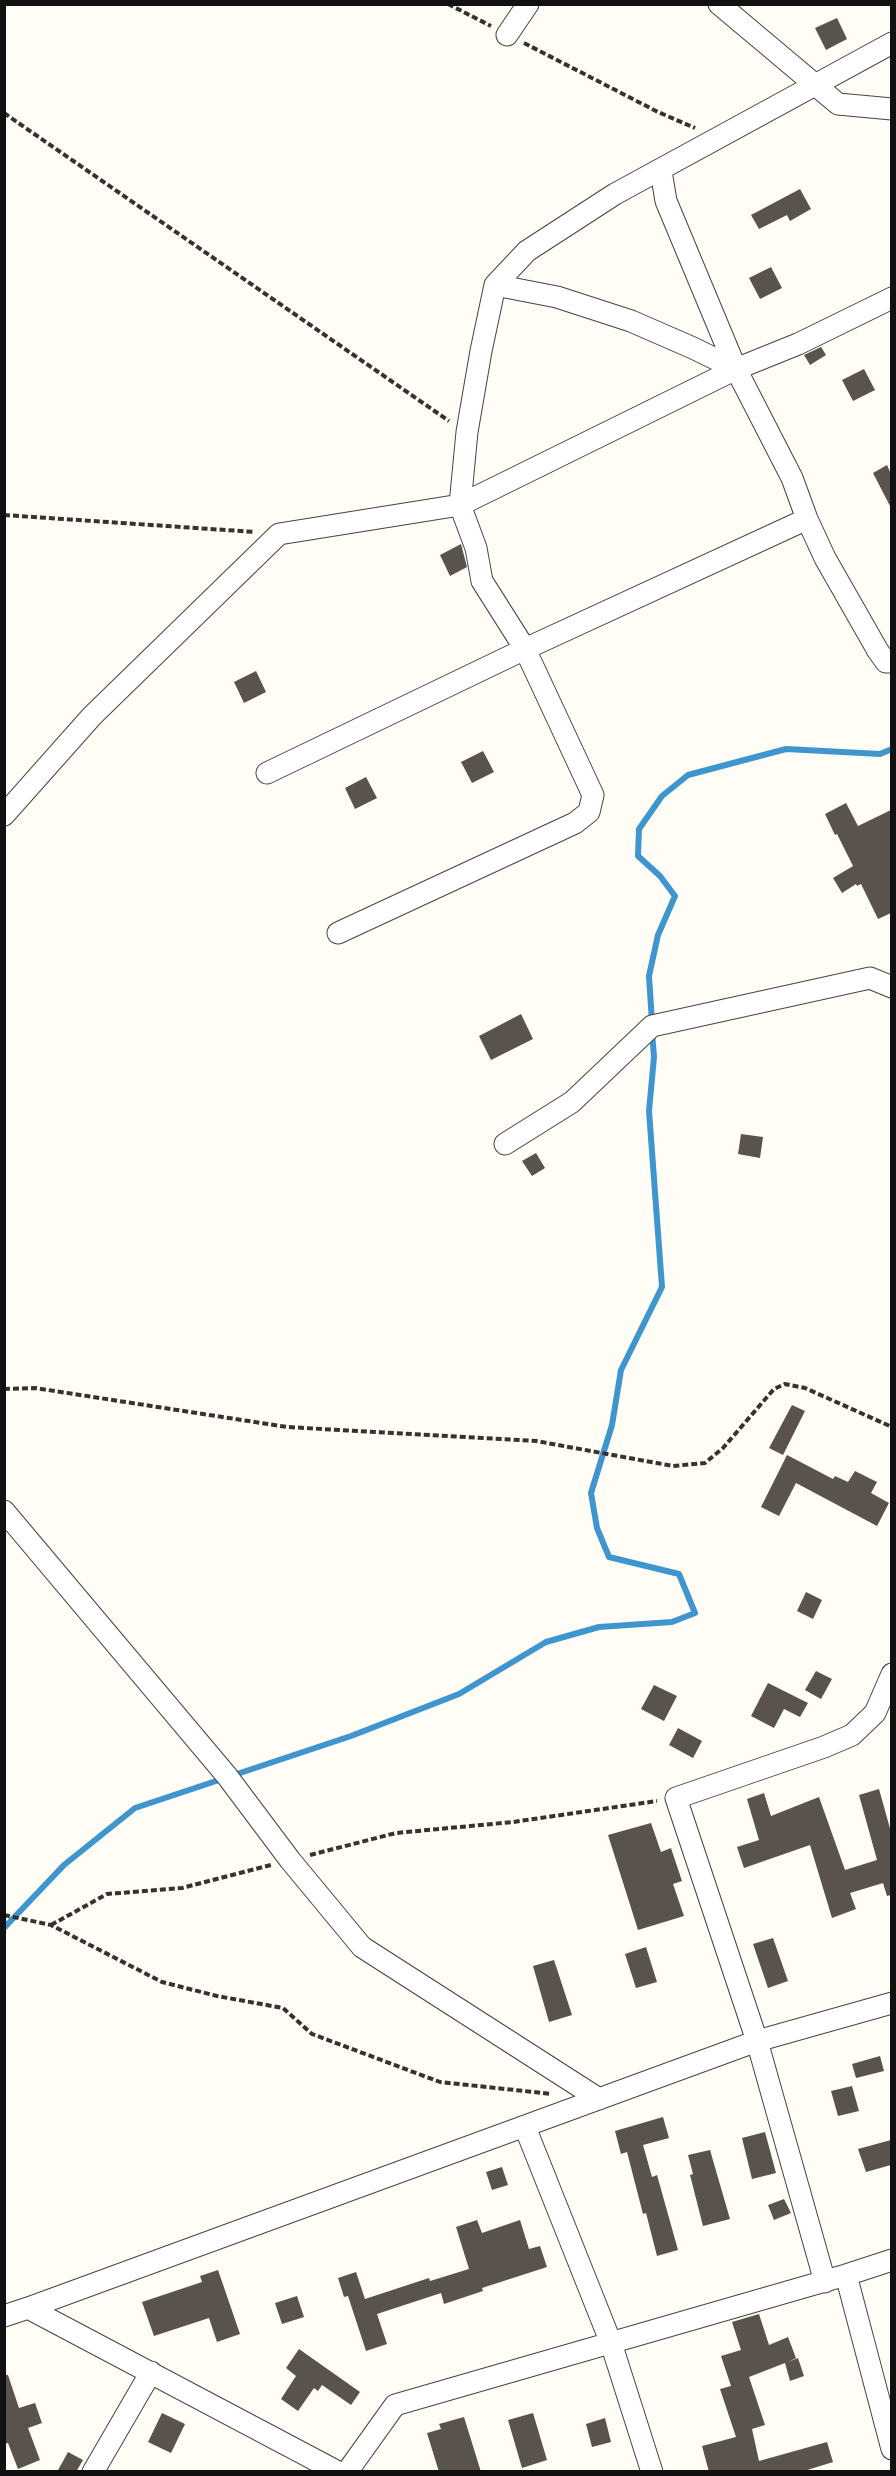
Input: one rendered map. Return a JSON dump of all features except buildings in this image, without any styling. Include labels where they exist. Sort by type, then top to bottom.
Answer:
[{"type":"street","points":[[507,35],[528,4]]},
{"type":"street","points":[[719,4],[838,104],[891,109]]},
{"type":"street","points":[[338,933],[575,823],[589,812],[593,795],[525,649],[482,580],[477,548],[460,505],[467,432],[495,285],[527,251],[615,194],[661,171],[891,43]]},
{"type":"street","points":[[661,171],[666,201],[736,369],[792,478],[825,558],[878,651],[886,662],[891,662]]},
{"type":"street","points":[[495,285],[557,297],[631,321],[736,369]]},
{"type":"street","points":[[4,815],[92,716],[279,534],[460,505],[736,369],[798,344],[891,298]]},
{"type":"street","points":[[267,773],[525,649],[807,519]]},
{"type":"street","points":[[505,1144],[572,1102],[652,1026],[870,978],[891,987]]},
{"type":"street","points":[[4,1511],[227,1776],[290,1860],[362,1947],[599,2099]]},
{"type":"street","points":[[825,2282],[757,2040],[676,1798],[824,1747],[852,1735],[875,1713],[891,1674]]},
{"type":"street","points":[[4,2316],[525,2127],[757,2040],[891,2003]]},
{"type":"street","points":[[525,2127],[611,2343],[652,2472]]},
{"type":"street","points":[[347,2472],[395,2405],[825,2282],[891,2260]]},
{"type":"street","points":[[846,2275],[891,2449]]},
{"type":"street","points":[[28,2308],[338,2472]]},
{"type":"street","points":[[93,2472],[151,2372]]},
{"type":"path","points":[[448,4],[658,112],[717,138]]},
{"type":"path","points":[[4,113],[387,380],[467,432]]},
{"type":"path","points":[[4,515],[279,534]]},
{"type":"path","points":[[4,1389],[35,1388],[287,1427],[536,1441],[673,1466],[705,1463],[723,1448],[774,1389],[786,1384],[805,1389],[891,1427]]},
{"type":"path","points":[[51,1925],[107,1894],[182,1888],[396,1833],[513,1822],[676,1798]]},
{"type":"path","points":[[4,1916],[51,1925],[162,1982],[217,1996],[283,2008],[312,2034],[441,2082],[554,2094]]},
{"type":"waterway","points":[[652,1022],[649,976],[658,935],[675,896],[660,876],[638,856],[639,829],[662,796],[688,775],[786,749],[880,754],[892,749]]},
{"type":"waterway","points":[[4,1928],[64,1865],[135,1808],[351,1736],[459,1694],[546,1642],[599,1627],[672,1622],[695,1613],[679,1574],[609,1557],[597,1528],[591,1493],[612,1425],[621,1370],[662,1287],[649,1111],[654,1057],[652,1032]]}]
